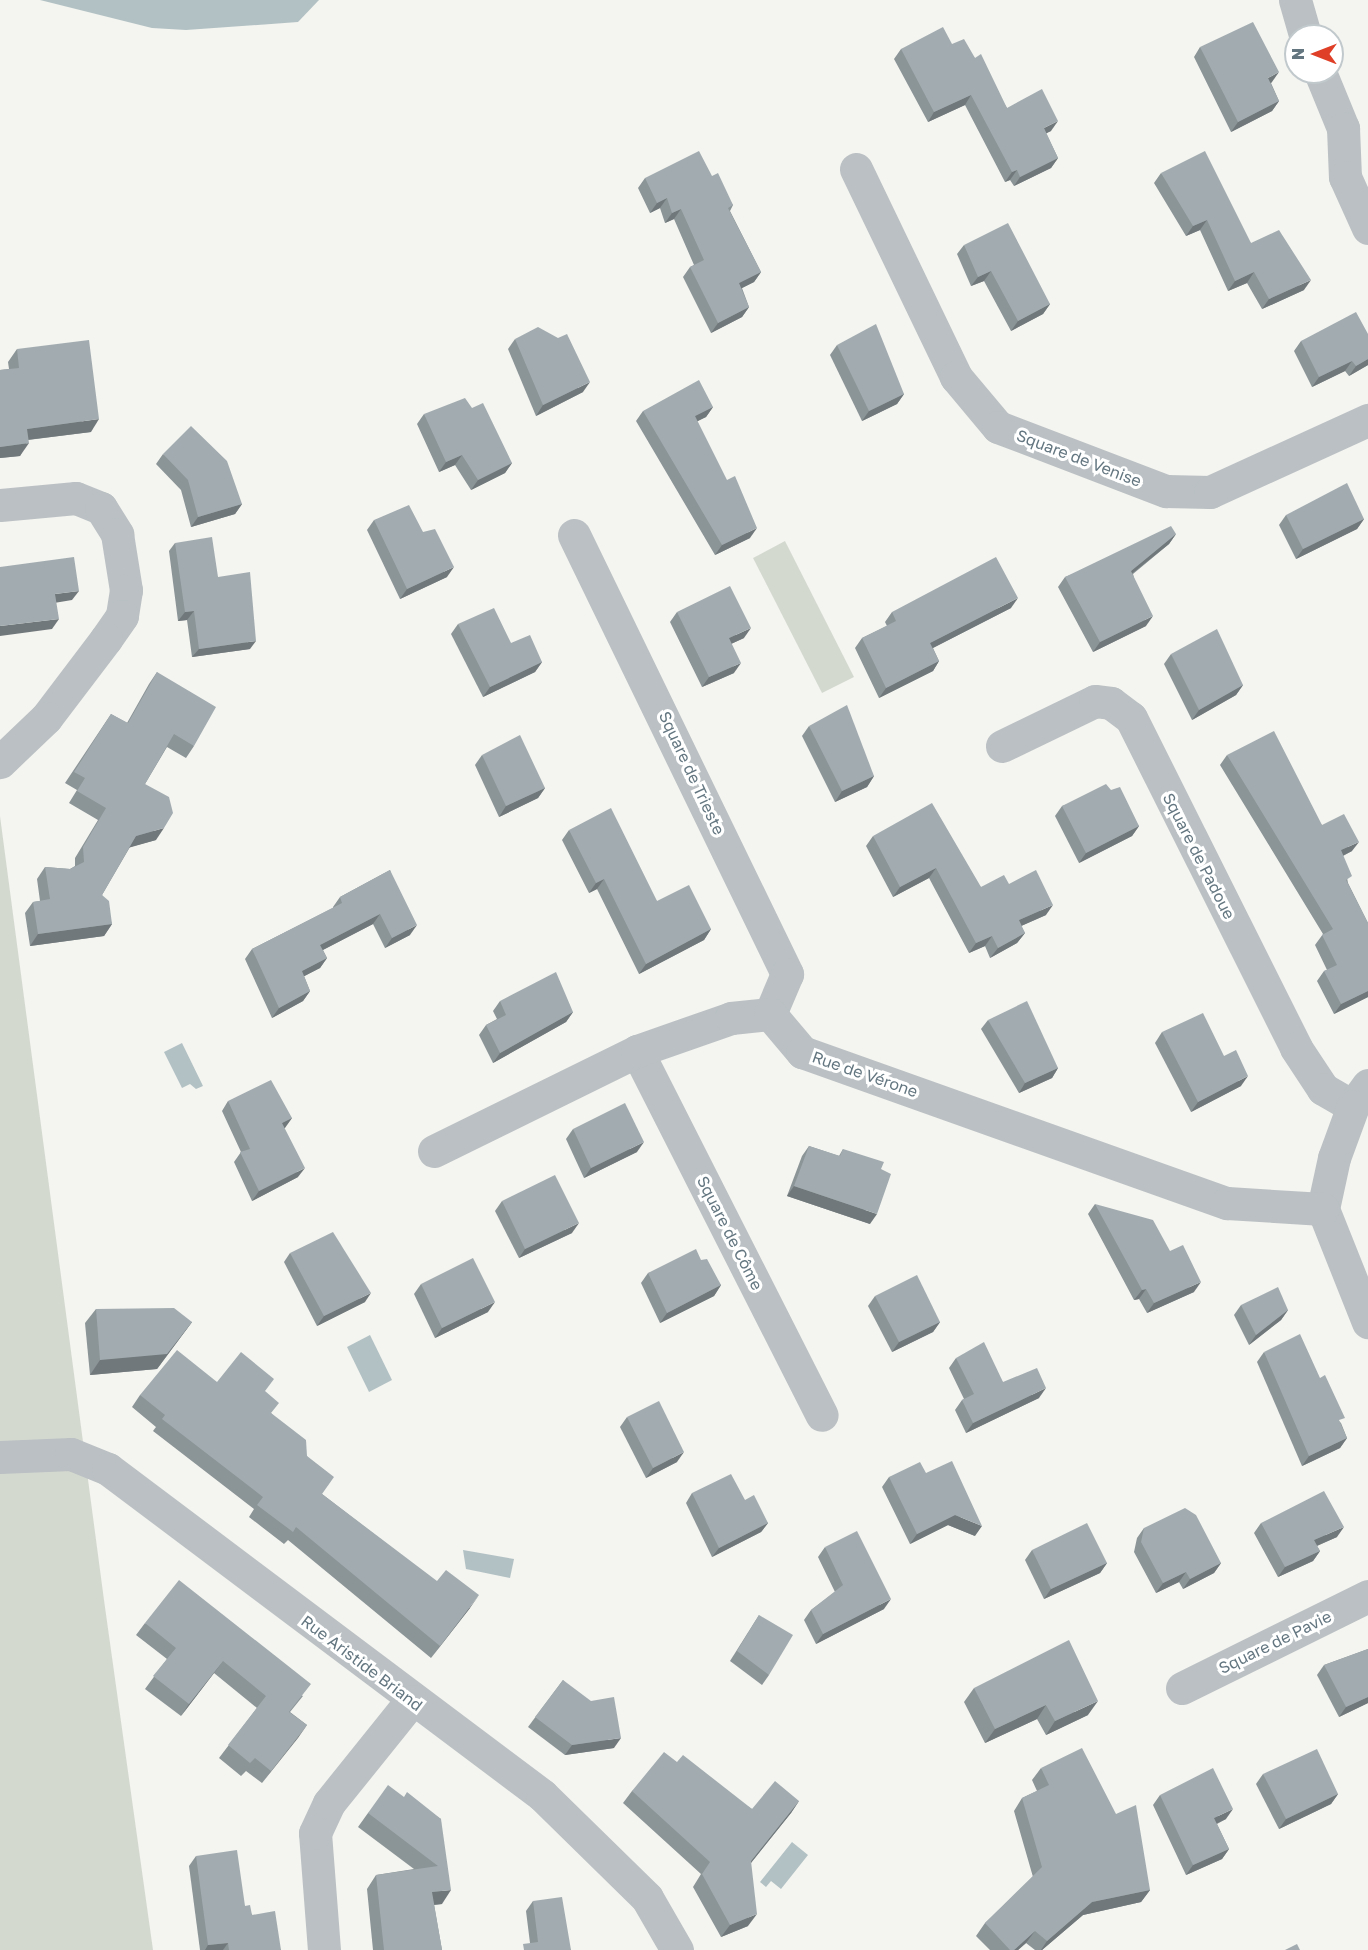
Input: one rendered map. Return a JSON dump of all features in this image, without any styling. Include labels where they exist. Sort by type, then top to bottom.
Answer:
[{"type":"street","points":[[1295,0],[1302,24]]},
{"type":"street","points":[[1325,84],[1343,128],[1345,177],[1368,228]]},
{"type":"street","name":"Square de Venise","points":[[856,169],[956,377],[998,428],[1166,490],[1210,492],[1368,420]]},
{"type":"street","points":[[0,505],[76,498],[101,508],[117,534],[126,590],[122,616],[106,639],[46,718],[0,762]]},
{"type":"street","name":"Square de Trieste","points":[[574,535],[787,974],[770,1014]]},
{"type":"street","name":"Square de Padoue","points":[[1002,746],[1095,701],[1111,703],[1131,718],[1296,1048],[1323,1089],[1360,1096]]},
{"type":"street","points":[[434,1150],[637,1051],[731,1018],[770,1014]]},
{"type":"street","name":"Rue de Vérone","points":[[770,1014],[802,1052],[1216,1199],[1323,1209]]},
{"type":"street","name":"Square de Côme","points":[[637,1051],[822,1415]]},
{"type":"street","points":[[1360,1096],[1334,1158],[1323,1209],[1368,1322]]},
{"type":"street","name":"Rue Aristide Briand","points":[[0,1457],[71,1454],[108,1469],[411,1701],[542,1795],[602,1849],[647,1898],[677,1950]]},
{"type":"street","name":"Square de Pavie","points":[[1182,1688],[1368,1596]]},
{"type":"street","points":[[324,1950],[315,1833],[329,1803],[411,1701]]},
{"type":"shaded area","points":[[40,0],[319,0],[298,22],[186,30],[152,28]]},
{"type":"shaded area","points":[[785,541],[854,677],[822,693],[753,558]]},
{"type":"shaded area","points":[[0,816],[104,1600],[153,1950],[0,1950]]},
{"type":"shaded area","points":[[182,1043],[203,1086],[196,1089],[190,1084],[182,1088],[164,1052]]},
{"type":"shaded area","points":[[370,1335],[392,1380],[369,1392],[347,1347]]},
{"type":"shaded area","points":[[463,1550],[514,1559],[510,1578],[466,1569]]},
{"type":"shaded area","points":[[792,1842],[808,1855],[781,1889],[771,1881],[766,1887],[760,1882]]},
{"type":"building","points":[[1253,22],[1279,72],[1268,78],[1279,101],[1238,122],[1200,47]]},
{"type":"building","points":[[943,27],[952,44],[964,39],[975,58],[981,54],[1007,108],[1042,89],[1058,121],[1044,128],[1058,158],[1020,177],[1017,170],[1012,172],[971,95],[934,112],[901,49]]},
{"type":"building","points":[[699,151],[712,176],[718,173],[733,205],[728,208],[761,272],[739,283],[749,307],[718,323],[690,267],[704,260],[681,209],[672,213],[667,198],[657,203],[645,178]]},
{"type":"building","points":[[1205,151],[1251,243],[1279,230],[1311,280],[1269,299],[1254,272],[1235,281],[1207,220],[1193,226],[1161,173]]},
{"type":"building","points":[[1008,223],[1050,304],[1018,321],[991,271],[978,277],[964,245]]},
{"type":"building","points":[[1356,312],[1368,334],[1368,359],[1356,366],[1352,361],[1319,377],[1301,341]]},
{"type":"building","points":[[876,324],[904,394],[869,411],[837,345]]},
{"type":"building","points":[[538,327],[558,338],[567,334],[590,382],[543,405],[515,339]]},
{"type":"building","points":[[89,340],[99,419],[27,429],[29,443],[0,447],[0,370],[19,368],[17,349]]},
{"type":"building","points":[[699,380],[713,407],[695,416],[727,480],[735,476],[757,528],[722,545],[643,411]]},
{"type":"building","points":[[465,398],[472,408],[483,403],[512,463],[478,480],[462,455],[446,462],[424,414]]},
{"type":"building","points":[[191,426],[227,461],[242,504],[198,517],[188,480],[163,454]]},
{"type":"building","points":[[1347,483],[1364,519],[1303,549],[1286,515]]},
{"type":"building","points":[[409,505],[423,532],[435,529],[454,567],[407,589],[374,520]]},
{"type":"building","points":[[1171,526],[1176,534],[1131,571],[1153,616],[1100,642],[1065,577]]},
{"type":"building","points":[[212,537],[218,577],[250,572],[256,641],[199,649],[194,611],[185,612],[175,543]]},
{"type":"building","points":[[74,557],[79,591],[55,594],[59,619],[0,626],[0,567]]},
{"type":"building","points":[[996,557],[1018,598],[930,643],[939,661],[886,688],[862,638],[896,621],[892,612]]},
{"type":"building","points":[[730,586],[751,628],[729,638],[741,663],[709,677],[677,612]]},
{"type":"building","points":[[494,608],[511,643],[530,635],[542,662],[490,687],[458,624]]},
{"type":"building","points":[[1217,629],[1243,685],[1199,710],[1171,654]]},
{"type":"building","points":[[157,672],[216,707],[194,746],[174,734],[145,784],[169,797],[173,813],[164,828],[136,836],[102,895],[109,901],[112,924],[38,934],[33,902],[50,899],[45,867],[70,869],[84,862],[83,847],[106,808],[77,791],[85,778],[74,772],[111,714],[128,723]]},
{"type":"building","points":[[847,705],[874,776],[842,791],[809,726]]},
{"type":"building","points":[[1274,731],[1322,825],[1344,814],[1359,842],[1341,850],[1352,876],[1346,880],[1368,923],[1368,991],[1341,1004],[1324,971],[1337,965],[1322,935],[1333,929],[1227,755]]},
{"type":"building","points":[[520,735],[545,788],[506,806],[482,755]]},
{"type":"building","points":[[1106,784],[1111,790],[1120,787],[1139,826],[1086,853],[1062,806]]},
{"type":"building","points":[[932,803],[981,887],[1004,875],[1009,884],[1036,870],[1053,905],[1019,920],[1025,933],[998,948],[992,936],[976,943],[936,868],[900,887],[873,836]]},
{"type":"building","points":[[611,808],[657,901],[689,885],[711,929],[646,964],[604,879],[596,883],[569,830]]},
{"type":"building","points":[[390,870],[417,925],[392,938],[380,914],[320,945],[327,958],[302,971],[310,991],[279,1008],[252,949],[342,903],[340,897]]},
{"type":"building","points":[[556,972],[573,1012],[500,1053],[486,1025],[506,1015],[500,1001]]},
{"type":"building","points":[[1027,1001],[1058,1068],[1025,1083],[988,1020]]},
{"type":"building","points":[[1203,1013],[1224,1056],[1236,1050],[1248,1076],[1198,1102],[1162,1032]]},
{"type":"building","points":[[271,1080],[292,1118],[282,1123],[305,1168],[259,1191],[240,1152],[250,1149],[228,1101]]},
{"type":"building","points":[[625,1103],[644,1142],[591,1168],[573,1129]]},
{"type":"building","points":[[809,1146],[840,1156],[843,1149],[884,1162],[881,1169],[891,1174],[877,1214],[794,1186]]},
{"type":"building","points":[[555,1175],[579,1223],[525,1249],[502,1201]]},
{"type":"building","points":[[1095,1204],[1153,1220],[1170,1251],[1183,1245],[1201,1282],[1154,1303],[1146,1289],[1142,1290]]},
{"type":"building","points":[[333,1232],[371,1293],[324,1316],[290,1253]]},
{"type":"building","points":[[696,1249],[701,1260],[707,1259],[721,1285],[667,1313],[648,1273]]},
{"type":"building","points":[[473,1258],[495,1302],[442,1328],[421,1284]]},
{"type":"building","points":[[917,1275],[940,1322],[899,1342],[875,1296]]},
{"type":"building","points":[[1278,1287],[1288,1310],[1256,1335],[1241,1305]]},
{"type":"building","points":[[174,1308],[192,1322],[167,1354],[100,1360],[96,1309]]},
{"type":"building","points":[[1300,1334],[1320,1378],[1325,1375],[1345,1418],[1339,1420],[1347,1438],[1309,1456],[1264,1352]]},
{"type":"building","points":[[984,1342],[1003,1382],[1037,1368],[1046,1388],[973,1423],[962,1400],[974,1394],[956,1358]]},
{"type":"building","points":[[177,1350],[217,1382],[241,1352],[274,1379],[265,1391],[279,1403],[271,1413],[306,1440],[307,1456],[334,1477],[322,1494],[437,1581],[446,1570],[479,1595],[440,1646],[296,1527],[293,1532],[257,1505],[263,1497],[162,1419],[165,1415],[140,1395]]},
{"type":"building","points":[[659,1401],[684,1452],[653,1468],[627,1417]]},
{"type":"building","points":[[952,1461],[982,1526],[955,1515],[917,1534],[889,1477],[920,1462],[926,1473]]},
{"type":"building","points":[[731,1474],[745,1500],[754,1495],[768,1523],[719,1548],[692,1493]]},
{"type":"building","points":[[1324,1491],[1344,1527],[1314,1540],[1320,1551],[1285,1567],[1261,1523]]},
{"type":"building","points":[[1185,1508],[1196,1515],[1221,1563],[1190,1579],[1186,1572],[1163,1583],[1141,1542],[1144,1528]]},
{"type":"building","points":[[1087,1523],[1107,1563],[1051,1589],[1032,1550]]},
{"type":"building","points":[[857,1531],[891,1599],[823,1634],[811,1610],[843,1585],[825,1547]]},
{"type":"building","points":[[179,1580],[311,1684],[289,1712],[307,1725],[271,1771],[255,1758],[250,1763],[228,1745],[266,1696],[223,1661],[189,1704],[153,1676],[176,1648],[145,1623]]},
{"type":"building","points":[[759,1615],[793,1635],[769,1675],[737,1651]]},
{"type":"building","points":[[1069,1640],[1098,1701],[1055,1721],[1046,1705],[995,1729],[974,1688]]},
{"type":"building","points":[[1368,1649],[1368,1697],[1346,1707],[1324,1665]]},
{"type":"building","points":[[563,1680],[591,1701],[614,1697],[621,1738],[572,1745],[535,1717]]},
{"type":"building","points":[[1082,1748],[1116,1814],[1136,1805],[1150,1890],[1092,1902],[1047,1941],[1035,1931],[1014,1950],[1010,1950],[985,1923],[1042,1867],[1022,1798],[1049,1785],[1041,1768]]},
{"type":"building","points":[[1317,1749],[1338,1794],[1286,1819],[1263,1774]]},
{"type":"building","points":[[664,1752],[677,1762],[683,1755],[752,1809],[775,1781],[799,1801],[751,1861],[757,1914],[730,1925],[702,1874],[710,1862],[632,1791]]},
{"type":"building","points":[[1213,1768],[1233,1809],[1214,1818],[1229,1849],[1193,1865],[1160,1795]]},
{"type":"building","points":[[388,1785],[404,1797],[407,1792],[441,1819],[451,1890],[432,1892],[442,1950],[384,1950],[376,1875],[438,1866],[368,1813]]},
{"type":"building","points":[[237,1850],[245,1906],[250,1905],[252,1915],[275,1911],[281,1950],[229,1950],[228,1943],[208,1945],[196,1856]]},
{"type":"building","points":[[562,1897],[571,1950],[524,1950],[523,1944],[538,1942],[533,1901]]},
{"type":"building","points":[[1297,1944],[1300,1950],[1285,1950]]}]
